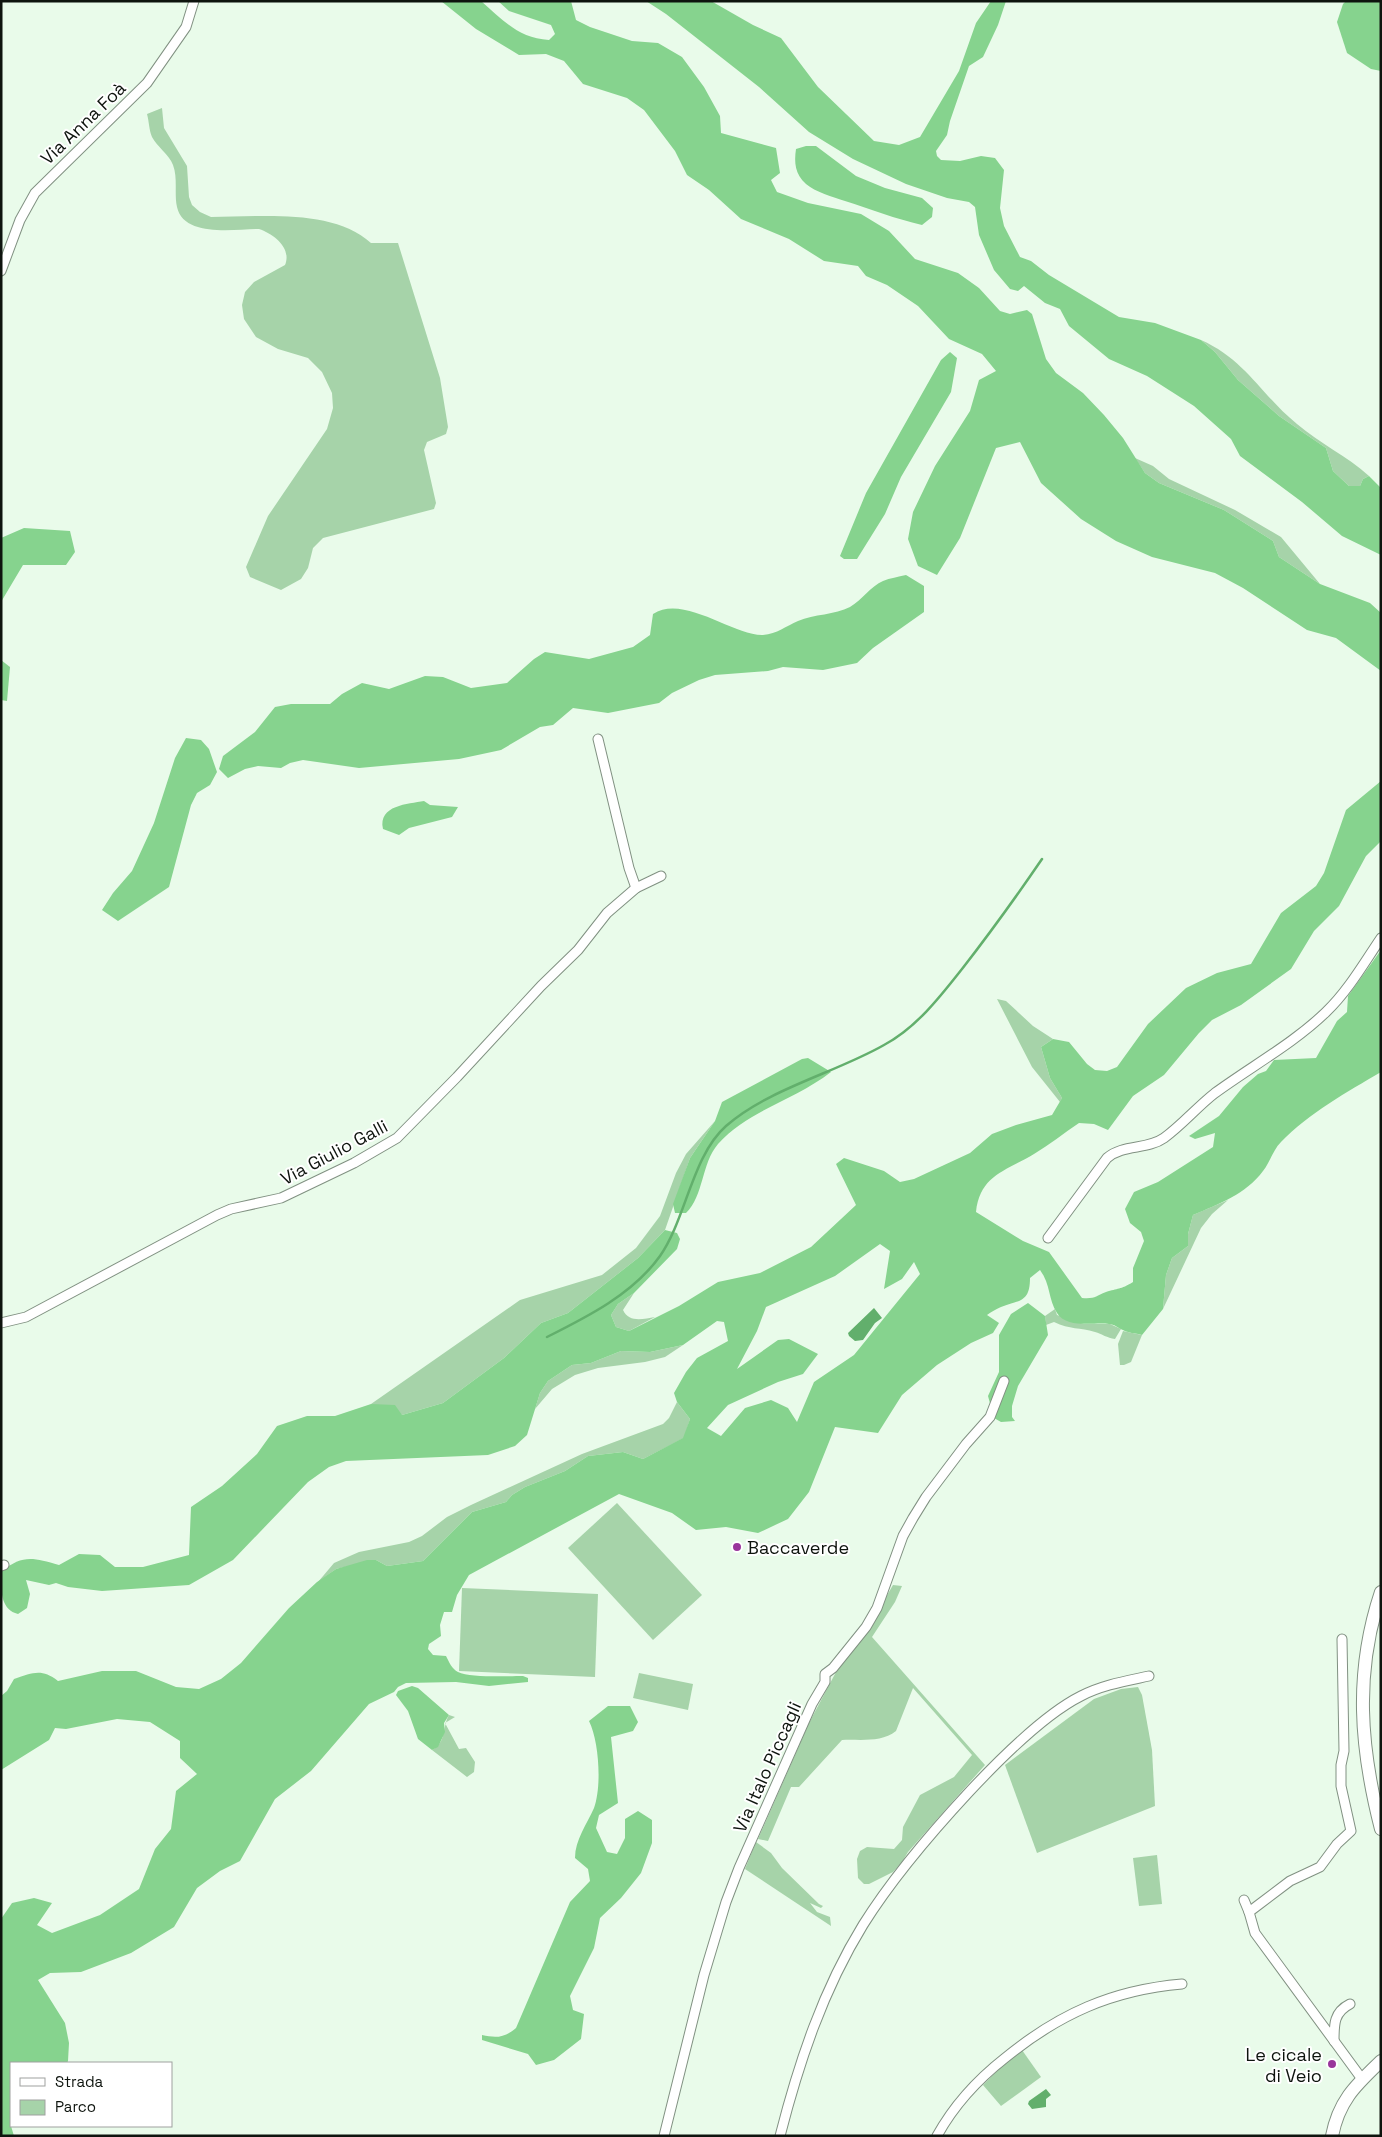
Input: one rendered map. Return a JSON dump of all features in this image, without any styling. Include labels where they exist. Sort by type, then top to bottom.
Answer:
[{"type":"street","name":"Via Anna Foà","points":[[1,271],[20,220],[35,193],[147,83],[186,27],[194,1]]},
{"type":"street","points":[[598,738],[627,862],[636,888]]},
{"type":"street","name":"Via Giulio Galli","points":[[1,1323],[26,1317],[225,1212],[281,1198],[354,1163],[397,1138],[438,1097],[541,986],[578,950],[607,913],[636,888],[662,876]]},
{"type":"street","points":[[1048,1238],[1107,1158],[1116,1151],[1162,1140],[1214,1094],[1316,1020],[1331,1007],[1350,984],[1381,938]]},
{"type":"street","name":"Via Italo Piccagli","points":[[664,2136],[712,1948],[739,1868],[812,1704],[825,1682],[825,1674],[834,1668],[870,1620],[883,1594],[904,1536],[914,1518],[926,1497],[966,1444],[990,1417],[1004,1381]]},
{"type":"street","points":[[1381,1592],[1367,1645],[1362,1714],[1365,1750],[1381,1828]]},
{"type":"street","points":[[1249,1912],[1290,1881],[1320,1867],[1337,1844],[1351,1831],[1341,1786],[1341,1765],[1344,1751],[1342,1639]]},
{"type":"street","points":[[780,2136],[802,2059],[828,1992],[863,1925],[914,1853],[993,1767],[1056,1711],[1071,1701],[1099,1688],[1150,1676]]},
{"type":"street","points":[[1244,1900],[1255,1933],[1362,2079]]},
{"type":"street","points":[[937,2136],[957,2104],[976,2083],[1029,2038],[1055,2021],[1124,1993],[1182,1984]]},
{"type":"street","points":[[1334,2041],[1336,2016],[1342,2008],[1350,2004]]},
{"type":"street","points":[[1332,2136],[1341,2104],[1362,2079],[1381,2061]]},
{"type":"green space","points":[[162,108],[164,128],[187,166],[189,197],[192,205],[200,212],[211,217],[273,216],[316,219],[337,224],[355,232],[371,243],[398,243],[440,378],[448,427],[446,434],[427,442],[424,450],[436,503],[434,509],[323,538],[313,548],[308,568],[301,579],[281,590],[250,577],[246,567],[268,516],[327,429],[333,408],[332,393],[322,372],[308,358],[278,349],[256,337],[244,319],[242,305],[245,292],[254,282],[285,265],[286,253],[280,242],[270,234],[259,229],[212,230],[189,224],[182,217],[176,202],[173,165],[169,157],[152,137],[150,131],[147,114]]},
{"type":"green space","points":[[1201,340],[1230,357],[1284,413],[1369,476],[1363,479],[1360,486],[1349,486],[1333,471],[1326,448],[1279,416],[1238,380],[1215,352]]},
{"type":"green space","points":[[1135,458],[1153,466],[1169,479],[1235,510],[1281,537],[1320,584],[1279,557],[1273,541],[1224,510],[1159,483],[1145,473]]},
{"type":"green space","points":[[997,999],[1006,1001],[1033,1026],[1053,1039],[1041,1047],[1050,1078],[1062,1098],[1060,1102],[1032,1067]]},
{"type":"green space","points":[[715,1121],[690,1158],[665,1230],[638,1258],[568,1313],[541,1323],[504,1358],[443,1403],[402,1415],[371,1404],[520,1300],[602,1275],[636,1248],[660,1216],[676,1173],[686,1154]]},
{"type":"green space","points":[[1228,1200],[1212,1214],[1201,1228],[1163,1309],[1166,1275],[1172,1258],[1188,1246],[1188,1234],[1193,1215]]},
{"type":"green space","points":[[634,1293],[623,1310],[626,1314],[637,1319],[655,1317],[629,1331],[616,1327],[611,1315],[618,1304]]},
{"type":"green space","points":[[1055,1309],[1057,1315],[1084,1324],[1110,1324],[1121,1329],[1115,1339],[1090,1330],[1065,1326],[1054,1322],[1046,1325],[1045,1316]]},
{"type":"green space","points":[[1123,1331],[1142,1335],[1131,1362],[1120,1365],[1118,1344]]},
{"type":"green space","points":[[683,1345],[665,1357],[645,1362],[598,1368],[575,1375],[552,1389],[535,1409],[540,1393],[548,1381],[572,1365],[591,1363],[621,1351],[650,1352]]},
{"type":"green space","points":[[677,1402],[690,1419],[684,1438],[643,1459],[623,1452],[588,1456],[565,1471],[525,1487],[512,1495],[506,1502],[472,1512],[423,1561],[387,1566],[376,1560],[336,1569],[318,1582],[334,1563],[359,1552],[409,1542],[422,1536],[447,1517],[471,1505],[582,1454],[663,1424],[669,1418]]},
{"type":"green space","points":[[617,1503],[702,1595],[653,1640],[568,1548]]},
{"type":"green space","points":[[893,1585],[902,1586],[895,1602],[872,1637],[985,1765],[908,1852],[893,1872],[869,1884],[864,1884],[858,1878],[857,1859],[860,1851],[867,1847],[894,1849],[902,1840],[903,1827],[920,1795],[954,1777],[972,1755],[913,1688],[896,1731],[877,1739],[842,1740],[799,1787],[791,1787],[768,1841],[758,1839],[809,1723],[836,1672],[861,1640]]},
{"type":"green space","points":[[462,1588],[598,1594],[595,1677],[459,1671]]},
{"type":"green space","points":[[639,1673],[693,1684],[688,1710],[633,1698]]},
{"type":"green space","points":[[1138,1687],[1142,1695],[1152,1750],[1155,1806],[1037,1853],[1005,1765],[1094,1699],[1121,1689]]},
{"type":"green space","points":[[449,1715],[455,1717],[446,1722]]},
{"type":"green space","points":[[446,1724],[459,1749],[466,1748],[475,1762],[474,1772],[467,1777],[432,1750],[440,1743]]},
{"type":"green space","points":[[756,1842],[771,1853],[782,1868],[823,1906],[821,1908],[810,1903],[817,1912],[830,1917],[831,1926],[745,1869]]},
{"type":"green space","points":[[1157,1855],[1162,1904],[1139,1906],[1133,1858]]},
{"type":"green space","points":[[1022,2050],[1041,2077],[1001,2106],[983,2085],[1007,2061]]},
{"type":"shaded area","points":[[441,1],[481,1],[520,32],[538,39],[549,40],[555,34],[551,25],[509,11],[498,1],[571,1],[576,20],[590,27],[632,41],[658,43],[682,57],[704,87],[720,116],[721,133],[776,148],[780,173],[771,180],[777,192],[808,203],[861,214],[889,231],[915,259],[958,273],[979,288],[1000,311],[1010,314],[1027,310],[1032,314],[1046,359],[1056,373],[1083,393],[1104,415],[1123,438],[1145,473],[1159,483],[1224,510],[1273,541],[1279,557],[1320,584],[1370,603],[1381,613],[1381,671],[1336,638],[1307,630],[1243,588],[1215,573],[1152,557],[1116,541],[1081,519],[1041,483],[1020,442],[996,448],[960,538],[937,575],[918,566],[908,539],[913,512],[935,466],[970,411],[979,380],[996,371],[982,354],[949,339],[918,306],[887,285],[866,276],[858,266],[824,261],[789,239],[741,219],[709,190],[687,175],[675,151],[644,110],[627,98],[583,84],[564,61],[546,54],[519,55],[476,29]]},
{"type":"shaded area","points":[[646,1],[711,1],[753,25],[781,38],[818,87],[874,141],[899,145],[920,137],[959,71],[976,23],[991,1],[1006,1],[998,25],[983,57],[969,66],[947,135],[936,151],[937,156],[941,160],[960,161],[981,156],[995,158],[1004,170],[1000,208],[1004,226],[1020,257],[1031,261],[1049,275],[1119,317],[1155,323],[1201,340],[1215,352],[1238,380],[1279,416],[1326,448],[1333,471],[1349,486],[1360,486],[1363,479],[1369,476],[1381,488],[1381,555],[1342,536],[1302,502],[1240,456],[1231,439],[1194,406],[1147,376],[1109,359],[1069,326],[1060,309],[1045,303],[1024,286],[1018,291],[1010,289],[994,270],[979,235],[975,207],[969,202],[947,198],[906,184],[853,159],[809,132],[759,87],[666,14]]},
{"type":"shaded area","points":[[1346,1],[1381,1],[1381,71],[1371,69],[1347,53],[1337,22],[1343,4]]},
{"type":"shaded area","points":[[816,146],[856,176],[885,188],[922,198],[933,208],[932,217],[922,225],[883,214],[814,189],[802,180],[796,168],[796,149]]},
{"type":"shaded area","points":[[950,352],[957,358],[951,392],[901,477],[885,514],[857,559],[844,559],[840,556],[866,493],[941,360]]},
{"type":"shaded area","points":[[24,528],[70,531],[75,552],[66,565],[23,565],[1,602],[1,538]]},
{"type":"shaded area","points":[[906,575],[924,586],[924,612],[873,648],[857,663],[823,670],[783,667],[768,671],[715,675],[699,680],[672,693],[659,703],[608,713],[573,708],[553,725],[540,727],[501,750],[459,759],[359,768],[303,760],[290,763],[281,768],[258,766],[245,769],[228,778],[219,769],[223,756],[255,732],[275,707],[291,704],[330,704],[342,694],[362,683],[389,689],[425,676],[443,677],[471,688],[507,683],[534,659],[545,652],[589,659],[633,647],[650,635],[653,614],[665,609],[694,612],[751,634],[768,634],[804,619],[844,610],[879,583]]},
{"type":"shaded area","points":[[1,660],[10,667],[7,701],[1,700]]},
{"type":"shaded area","points":[[186,738],[201,740],[209,749],[217,772],[210,785],[197,793],[191,805],[169,887],[118,921],[102,910],[113,893],[132,871],[154,823],[175,758]]},
{"type":"shaded area","points":[[1381,781],[1381,841],[1366,856],[1339,906],[1314,931],[1291,969],[1241,1005],[1212,1020],[1164,1075],[1133,1096],[1108,1130],[1094,1124],[1079,1123],[1040,1150],[996,1176],[983,1190],[978,1200],[976,1212],[1023,1241],[1049,1252],[1082,1298],[1093,1298],[1133,1282],[1133,1268],[1144,1241],[1141,1232],[1130,1223],[1125,1209],[1134,1192],[1158,1182],[1213,1147],[1215,1133],[1195,1139],[1189,1136],[1219,1116],[1243,1087],[1258,1074],[1266,1071],[1274,1060],[1316,1058],[1337,1021],[1347,1012],[1348,996],[1381,950],[1381,1072],[1329,1104],[1292,1131],[1278,1145],[1263,1171],[1249,1186],[1231,1198],[1193,1215],[1188,1234],[1188,1246],[1172,1258],[1166,1275],[1163,1309],[1142,1335],[1127,1332],[1111,1324],[1081,1324],[1061,1318],[1054,1308],[1046,1281],[1040,1270],[1030,1278],[1026,1296],[987,1315],[999,1323],[993,1333],[971,1343],[937,1365],[902,1395],[878,1433],[835,1427],[809,1492],[788,1519],[758,1533],[726,1527],[696,1530],[672,1513],[619,1494],[469,1575],[457,1595],[452,1612],[444,1612],[440,1625],[441,1636],[429,1644],[428,1649],[433,1655],[446,1656],[454,1669],[464,1674],[523,1676],[528,1678],[528,1682],[489,1686],[456,1682],[406,1683],[398,1687],[394,1692],[369,1704],[311,1771],[275,1799],[240,1861],[220,1871],[197,1888],[174,1927],[131,1953],[81,1972],[50,1973],[38,1980],[65,2023],[69,2043],[68,2061],[10,2062],[10,2127],[14,2136],[1,2136],[1,1919],[12,1903],[34,1898],[52,1903],[37,1925],[52,1933],[100,1915],[139,1889],[155,1849],[171,1829],[176,1791],[197,1774],[180,1758],[180,1741],[150,1722],[117,1719],[66,1729],[55,1728],[49,1740],[1,1770],[1,1696],[7,1691],[14,1679],[42,1673],[58,1681],[102,1671],[136,1671],[176,1687],[199,1689],[221,1679],[241,1663],[289,1608],[317,1582],[336,1569],[367,1560],[376,1560],[387,1566],[423,1561],[472,1512],[506,1502],[512,1495],[525,1487],[565,1471],[588,1456],[623,1452],[643,1459],[683,1438],[690,1419],[677,1402],[674,1393],[686,1372],[697,1358],[728,1341],[724,1322],[717,1321],[683,1345],[650,1352],[621,1351],[591,1363],[572,1365],[548,1381],[540,1393],[527,1435],[515,1446],[488,1455],[346,1461],[329,1467],[308,1482],[233,1560],[189,1585],[102,1591],[68,1587],[56,1583],[49,1585],[26,1580],[30,1594],[27,1608],[18,1614],[8,1608],[5,1603],[2,1592],[1,1572],[22,1560],[35,1559],[59,1565],[79,1554],[100,1555],[115,1567],[143,1567],[189,1555],[191,1507],[222,1486],[257,1454],[277,1426],[307,1416],[335,1416],[371,1404],[395,1405],[402,1415],[443,1403],[504,1358],[541,1323],[568,1313],[638,1258],[665,1230],[677,1233],[680,1239],[677,1249],[634,1293],[618,1304],[611,1315],[616,1327],[629,1331],[679,1306],[718,1282],[760,1273],[811,1247],[856,1205],[836,1164],[844,1158],[884,1171],[900,1182],[914,1179],[970,1153],[992,1134],[1052,1115],[1062,1098],[1050,1078],[1041,1047],[1053,1039],[1069,1042],[1087,1064],[1095,1070],[1107,1071],[1117,1067],[1148,1024],[1186,988],[1217,973],[1251,964],[1281,913],[1316,886],[1324,873],[1346,810]],"holes":[[[880,1244],[890,1251],[884,1289],[902,1279],[914,1262],[920,1274],[854,1355],[814,1382],[797,1422],[788,1408],[771,1400],[745,1408],[721,1436],[707,1428],[728,1405],[778,1382],[803,1374],[818,1354],[789,1339],[778,1340],[737,1369],[757,1331],[766,1307],[835,1276]]]},
{"type":"shaded area","points":[[424,801],[430,805],[458,807],[452,817],[409,828],[399,835],[383,829],[385,815],[390,810],[403,805]]},
{"type":"shaded area","points":[[808,1058],[831,1072],[730,1132],[712,1152],[700,1189],[692,1206],[686,1213],[675,1213],[673,1204],[690,1158],[715,1121],[722,1102],[802,1059]]},
{"type":"shaded area","points":[[1028,1303],[1045,1316],[1048,1335],[1018,1386],[1012,1406],[1012,1417],[1015,1421],[1001,1422],[994,1418],[988,1396],[999,1372],[999,1335],[1011,1314]]},
{"type":"shaded area","points":[[874,1308],[882,1318],[875,1323],[863,1340],[855,1341],[848,1333]]},
{"type":"shaded area","points":[[412,1686],[418,1688],[449,1715],[444,1723],[445,1732],[438,1747],[432,1750],[418,1739],[408,1711],[396,1695],[398,1691]]},
{"type":"shaded area","points":[[608,1706],[630,1706],[638,1722],[633,1731],[611,1737],[618,1803],[599,1815],[596,1828],[607,1852],[617,1854],[625,1838],[625,1819],[638,1811],[652,1820],[652,1843],[641,1873],[621,1898],[600,1918],[594,1948],[570,1996],[573,2010],[584,2014],[581,2039],[554,2060],[536,2065],[528,2054],[482,2040],[482,2035],[500,2036],[508,2034],[516,2028],[570,1902],[590,1881],[588,1869],[575,1858],[579,1838],[594,1808],[598,1788],[597,1752],[589,1721]]},
{"type":"shaded area","points":[[1046,2089],[1051,2095],[1046,2099],[1046,2107],[1032,2109],[1028,2104],[1029,2101]]},
{"type":"waterway","points":[[547,1337],[593,1313],[623,1293],[649,1270],[669,1241],[705,1154],[714,1139],[726,1126],[743,1113],[782,1091],[884,1045],[917,1021],[962,969],[1042,859]]},
{"type":"place","name":"Baccaverde","points":[[737,1547]]},
{"type":"place","name":"Le cicale di Veio","points":[[1332,2064]]}]
